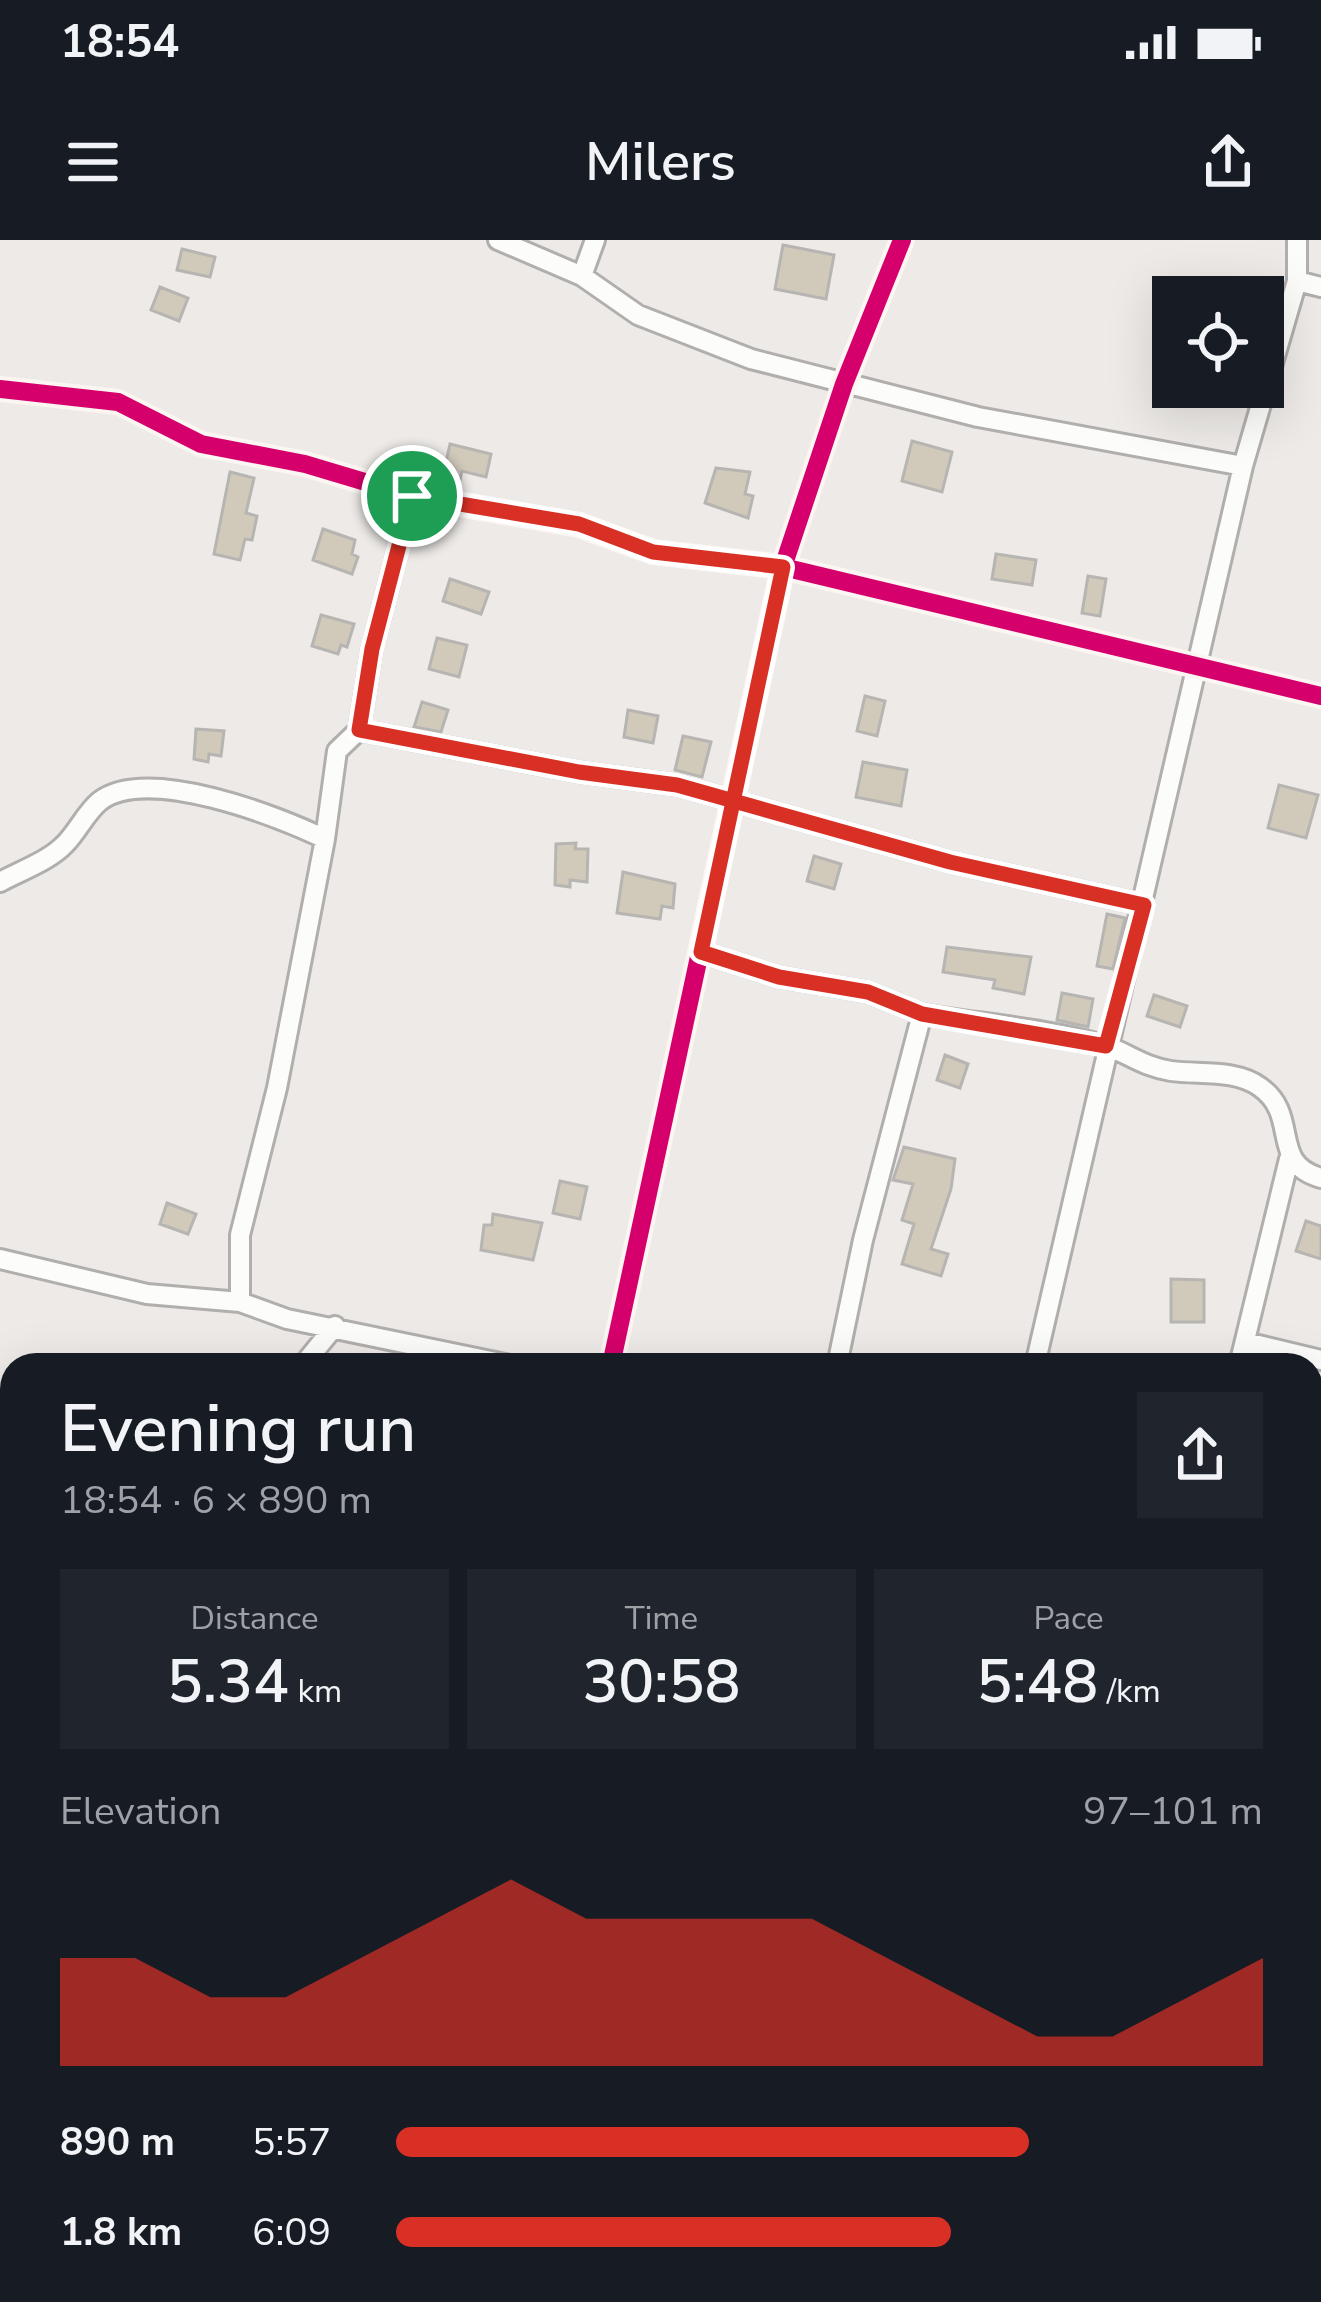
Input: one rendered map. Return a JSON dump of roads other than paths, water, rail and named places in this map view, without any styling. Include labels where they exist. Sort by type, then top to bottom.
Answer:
[{"type":"street","points":[[498,240],[582,276],[638,315],[696,340],[978,417],[1243,466]]},
{"type":"street","points":[[582,276],[596,240]]},
{"type":"street","points":[[613,1353],[783,567],[844,384],[902,240]]},
{"type":"street","points":[[1038,1353],[1243,466],[1297,280],[1297,240]]},
{"type":"street","points":[[1297,280],[1321,287]]},
{"type":"street","points":[[0,389],[118,402],[201,444],[305,464],[412,496],[579,524],[653,552],[783,567],[1321,696]]},
{"type":"street","points":[[240,1303],[240,1235],[277,1088],[326,839],[337,751],[359,730],[372,649],[412,496]]},
{"type":"street","points":[[359,730],[579,772],[677,785],[950,862],[1144,905]]},
{"type":"street","points":[[0,882],[60,850],[99,801],[146,788],[212,799],[326,839]]},
{"type":"street","points":[[701,952],[779,977],[868,992],[922,1014],[1106,1046],[1134,1062],[1172,1071],[1229,1075],[1260,1087],[1280,1110],[1289,1159],[1243,1353]]},
{"type":"street","points":[[839,1353],[863,1240],[922,1014]]},
{"type":"street","points":[[1289,1159],[1302,1172],[1321,1178]]},
{"type":"street","points":[[0,1259],[147,1294],[240,1303],[287,1319],[456,1353]]},
{"type":"street","points":[[313,1353],[335,1326]]},
{"type":"street","points":[[1246,1342],[1292,1353]]}]
